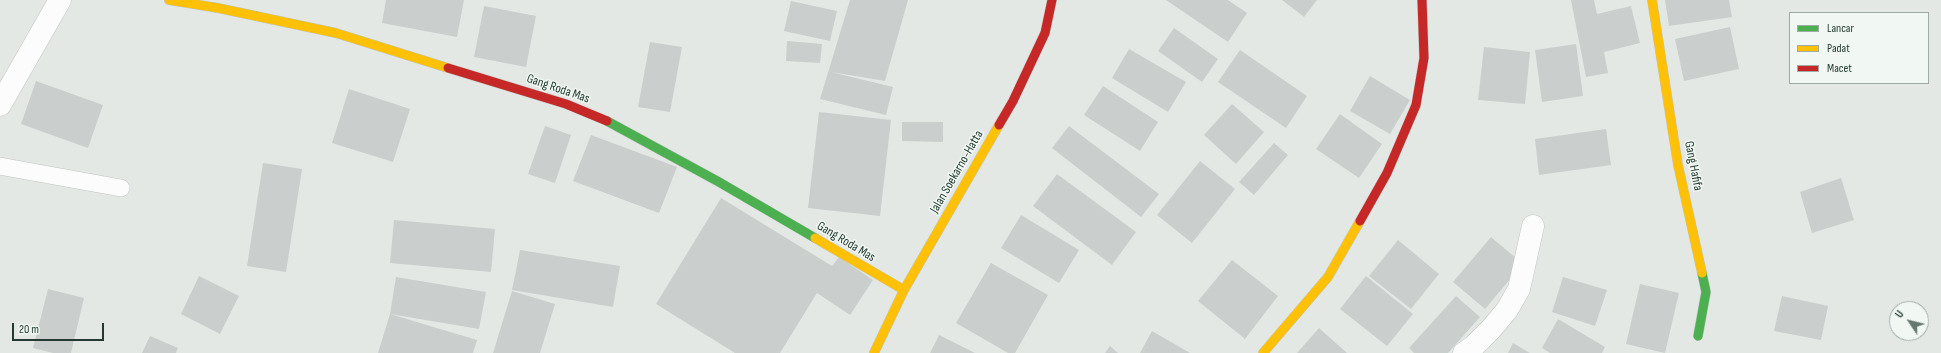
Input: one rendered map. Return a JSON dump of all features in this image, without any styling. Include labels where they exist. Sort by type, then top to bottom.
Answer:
[{"type":"main road","name":"Gang Roda Mas","points":[[169,0],[218,8],[336,33],[566,104],[603,119],[719,182],[904,290]]},
{"type":"main road","name":"Jalan Soekarno-Hatta","points":[[874,353],[904,290],[1013,101],[1046,33],[1052,0]]},
{"type":"main road","points":[[1263,353],[1328,277],[1387,173],[1416,105],[1420,86],[1424,58],[1422,0]]},
{"type":"main road","name":"Gang Hafifa","points":[[1652,0],[1678,165],[1706,292],[1698,336]]},
{"type":"street","points":[[0,105],[60,0]]},
{"type":"street","points":[[1464,353],[1473,347],[1491,329],[1507,310],[1519,289],[1533,226]]},
{"type":"lane","points":[[0,166],[121,188]]},
{"type":"building","points":[[386,0],[464,0],[457,37],[382,23]]},
{"type":"building","points":[[850,0],[908,0],[885,81],[831,72],[893,87],[886,115],[820,99]]},
{"type":"building","points":[[1166,0],[1228,0],[1247,13],[1228,42]]},
{"type":"building","points":[[1282,0],[1317,0],[1304,17]]},
{"type":"building","points":[[1571,0],[1594,0],[1597,14],[1631,6],[1640,43],[1604,52],[1608,73],[1586,77]]},
{"type":"building","points":[[1665,0],[1729,0],[1732,17],[1669,26]]},
{"type":"building","points":[[791,1],[837,11],[830,41],[784,31]]},
{"type":"building","points":[[484,6],[536,16],[526,67],[474,57]]},
{"type":"building","points":[[1730,27],[1739,69],[1684,81],[1675,39]]},
{"type":"building","points":[[1174,28],[1218,59],[1202,82],[1158,51]]},
{"type":"building","points":[[787,41],[822,44],[820,63],[786,61]]},
{"type":"building","points":[[650,42],[682,47],[670,112],[638,107]]},
{"type":"building","points":[[1576,44],[1583,96],[1542,102],[1535,50]]},
{"type":"building","points":[[1484,47],[1530,52],[1525,104],[1478,100]]},
{"type":"building","points":[[1129,49],[1186,82],[1168,112],[1112,78]]},
{"type":"building","points":[[1240,50],[1307,96],[1286,128],[1218,82]]},
{"type":"building","points":[[1370,76],[1410,100],[1390,134],[1350,111]]},
{"type":"building","points":[[36,81],[103,105],[88,148],[21,124]]},
{"type":"building","points":[[1103,86],[1158,122],[1140,151],[1084,115]]},
{"type":"building","points":[[349,89],[410,109],[393,162],[332,143]]},
{"type":"building","points":[[1232,104],[1264,132],[1236,164],[1204,135]]},
{"type":"building","points":[[819,112],[891,120],[880,216],[808,208]]},
{"type":"building","points":[[1340,114],[1382,144],[1359,178],[1316,149]]},
{"type":"building","points":[[902,122],[943,122],[943,142],[902,141]]},
{"type":"building","points":[[545,126],[571,135],[555,183],[528,174]]},
{"type":"building","points":[[1069,126],[1159,194],[1141,217],[1052,148]]},
{"type":"building","points":[[1606,129],[1611,165],[1539,175],[1535,139]]},
{"type":"building","points":[[591,135],[677,167],[659,213],[573,181]]},
{"type":"building","points":[[1274,143],[1288,155],[1254,195],[1239,182]]},
{"type":"building","points":[[1200,161],[1235,189],[1192,243],[1157,215]]},
{"type":"building","points":[[263,163],[302,169],[286,272],[247,266]]},
{"type":"building","points":[[1057,174],[1136,232],[1112,265],[1033,206]]},
{"type":"building","points":[[1841,178],[1854,220],[1812,233],[1800,192]]},
{"type":"building","points":[[721,198],[832,266],[839,257],[873,280],[850,315],[817,293],[780,353],[735,353],[656,304]]},
{"type":"building","points":[[1021,215],[1079,250],[1059,283],[1001,248]]},
{"type":"building","points":[[394,220],[495,229],[491,272],[390,263]]},
{"type":"building","points":[[1491,237],[1523,264],[1485,309],[1453,282]]},
{"type":"building","points":[[1398,240],[1439,274],[1411,309],[1369,276]]},
{"type":"building","points":[[520,250],[620,266],[613,307],[512,290]]},
{"type":"building","points":[[1232,260],[1278,296],[1245,339],[1198,301]]},
{"type":"building","points":[[991,263],[1048,295],[1015,353],[1008,353],[956,323]]},
{"type":"building","points":[[199,276],[239,296],[220,334],[181,314]]},
{"type":"building","points":[[1366,276],[1413,314],[1387,346],[1340,309]]},
{"type":"building","points":[[396,277],[486,292],[479,329],[390,314]]},
{"type":"building","points":[[1563,277],[1607,290],[1595,326],[1552,312]]},
{"type":"building","points":[[1640,284],[1679,293],[1665,353],[1626,344]]},
{"type":"building","points":[[48,289],[84,298],[71,353],[53,353],[33,348]]},
{"type":"building","points":[[512,291],[555,304],[540,353],[493,353]]},
{"type":"building","points":[[1456,296],[1480,317],[1448,353],[1414,353],[1409,348]]},
{"type":"building","points":[[1782,296],[1828,306],[1821,340],[1774,331]]},
{"type":"building","points":[[390,314],[477,340],[473,353],[378,353]]},
{"type":"building","points":[[1558,319],[1605,347],[1602,353],[1550,353],[1542,348]]},
{"type":"building","points":[[1319,328],[1347,353],[1297,353]]},
{"type":"building","points":[[1152,331],[1190,353],[1140,353]]},
{"type":"building","points":[[939,335],[975,353],[930,353]]},
{"type":"building","points":[[150,336],[178,348],[176,353],[142,353]]},
{"type":"building","points":[[1513,343],[1530,353],[1508,353]]},
{"type":"building","points":[[1110,346],[1118,353],[1105,353]]},
{"type":"traffic: fast","points":[[607,121],[719,182],[815,238]]},
{"type":"traffic: fast","points":[[1698,336],[1706,292],[1702,273]]},
{"type":"traffic: slow","points":[[169,0],[218,8],[336,33],[448,68]]},
{"type":"traffic: slow","points":[[1652,0],[1678,165],[1702,273]]},
{"type":"traffic: slow","points":[[874,353],[904,290],[999,125]]},
{"type":"traffic: slow","points":[[1263,353],[1328,277],[1360,221]]},
{"type":"traffic: slow","points":[[815,238],[904,290]]},
{"type":"traffic: jam","points":[[999,125],[1013,101],[1045,33],[1052,0]]},
{"type":"traffic: jam","points":[[1360,221],[1387,173],[1416,105],[1424,58],[1422,0]]},
{"type":"traffic: jam","points":[[448,68],[566,104],[607,121]]}]
